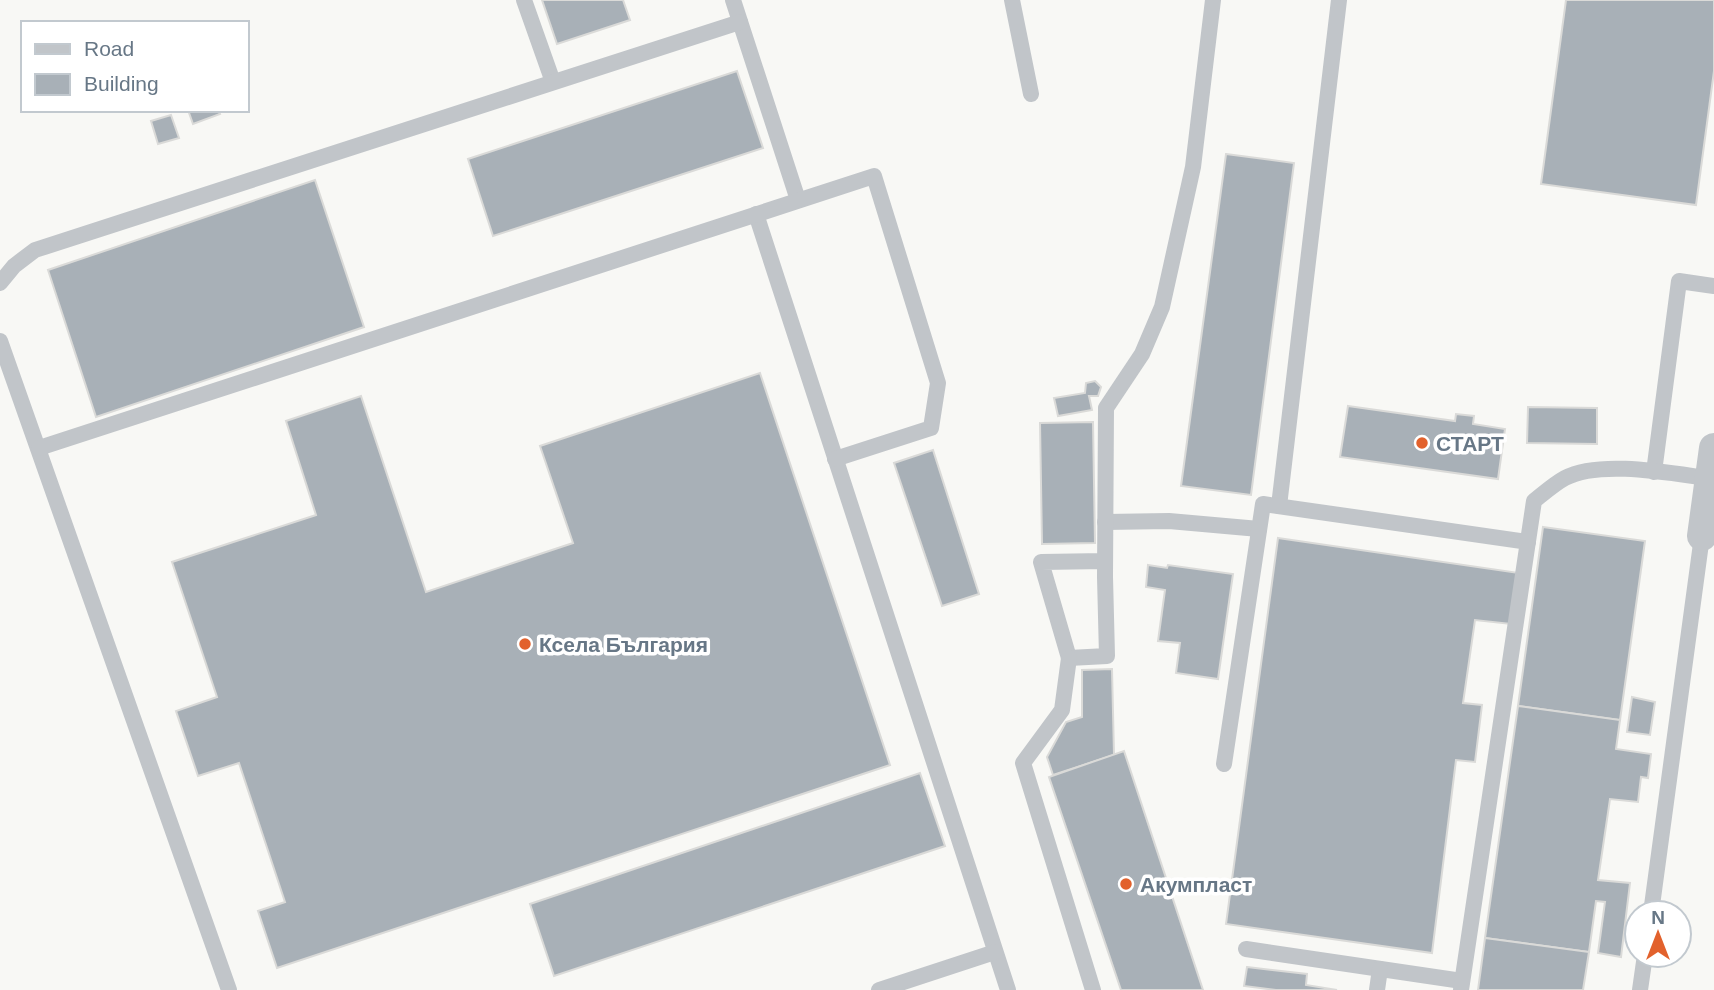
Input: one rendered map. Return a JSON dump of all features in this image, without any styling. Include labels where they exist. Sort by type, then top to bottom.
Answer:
[{"type":"street","points":[[1702,536],[1712,479],[1714,448]]},
{"type":"lane","points":[[524,0],[553,82]]},
{"type":"lane","points":[[733,0],[798,200]]},
{"type":"lane","points":[[1013,0],[1031,94]]},
{"type":"lane","points":[[1069,658],[1107,656],[1106,408],[1142,354],[1163,307],[1193,167],[1213,0]]},
{"type":"lane","points":[[1279,506],[1339,0]]},
{"type":"lane","points":[[0,282],[14,266],[35,250],[740,22]]},
{"type":"lane","points":[[39,448],[874,176],[938,383],[931,428],[835,459]]},
{"type":"lane","points":[[756,214],[1008,990]]},
{"type":"lane","points":[[1654,472],[1679,281],[1714,286]]},
{"type":"lane","points":[[0,341],[229,990]]},
{"type":"lane","points":[[1246,949],[1380,969],[1462,986],[1534,501],[1566,477],[1594,470],[1634,469],[1712,479]]},
{"type":"lane","points":[[1224,764],[1263,504],[1528,542]]},
{"type":"lane","points":[[1105,522],[1169,521],[1259,529]]},
{"type":"lane","points":[[1653,899],[1702,536]]},
{"type":"lane","points":[[1093,990],[1023,763],[1062,710],[1069,658],[1041,562],[1105,561]]},
{"type":"lane","points":[[879,990],[995,952]]},
{"type":"lane","points":[[1377,990],[1380,969]]},
{"type":"lane","points":[[1640,990],[1643,969]]},
{"type":"building","points":[[542,0],[623,0],[630,20],[557,44]]},
{"type":"building","points":[[1566,0],[1714,0],[1714,71],[1696,205],[1541,184]]},
{"type":"building","points":[[737,71],[763,148],[493,236],[468,159]]},
{"type":"building","points":[[189,112],[220,114],[193,124]]},
{"type":"building","points":[[171,115],[179,138],[158,144],[151,121]]},
{"type":"building","points":[[1226,154],[1294,163],[1251,495],[1181,486]]},
{"type":"building","points":[[315,180],[364,327],[96,417],[48,270]]},
{"type":"building","name":"Ксела България","points":[[760,373],[890,765],[277,968],[258,911],[285,902],[239,763],[198,776],[176,711],[217,697],[172,562],[316,515],[286,421],[361,396],[426,592],[573,543],[540,446]]},
{"type":"building","points":[[1095,381],[1101,387],[1098,396],[1089,396],[1092,410],[1058,416],[1054,398],[1085,393],[1086,383]]},
{"type":"building","name":"СТАРТ","points":[[1348,406],[1455,421],[1456,414],[1474,416],[1473,424],[1505,429],[1498,479],[1340,457]]},
{"type":"building","points":[[1528,407],[1597,408],[1597,444],[1527,443]]},
{"type":"building","points":[[1093,422],[1095,543],[1042,544],[1040,423]]},
{"type":"building","points":[[933,450],[979,594],[942,606],[894,463]]},
{"type":"building","points":[[1543,527],[1645,541],[1620,720],[1518,706]]},
{"type":"building","points":[[1278,538],[1519,573],[1511,624],[1475,620],[1463,703],[1482,705],[1475,762],[1456,760],[1432,953],[1226,924]]},
{"type":"building","points":[[1148,565],[1167,568],[1168,565],[1233,574],[1218,679],[1176,673],[1180,643],[1158,641],[1165,590],[1146,587]]},
{"type":"building","points":[[1112,669],[1114,755],[1053,775],[1047,757],[1066,722],[1082,717],[1082,670]]},
{"type":"building","points":[[1632,697],[1655,702],[1650,735],[1627,732]]},
{"type":"building","points":[[1518,706],[1620,720],[1616,749],[1651,754],[1648,778],[1641,777],[1638,802],[1610,799],[1598,880],[1630,883],[1628,899],[1623,899],[1621,957],[1598,953],[1605,902],[1596,901],[1589,952],[1485,938]]},
{"type":"building","name":"Акумпласт","points":[[1124,751],[1203,990],[1121,990],[1049,777]]},
{"type":"building","points":[[920,773],[945,846],[554,976],[530,904]]},
{"type":"building","points":[[1485,938],[1589,952],[1583,990],[1478,990]]},
{"type":"building","points":[[1247,967],[1307,974],[1306,985],[1337,990],[1276,990],[1244,986]]},
{"type":"place","name":"СТАРТ","points":[[1422,443]]},
{"type":"place","name":"Ксела България","points":[[525,644]]},
{"type":"place","name":"Акумпласт","points":[[1126,884]]}]
